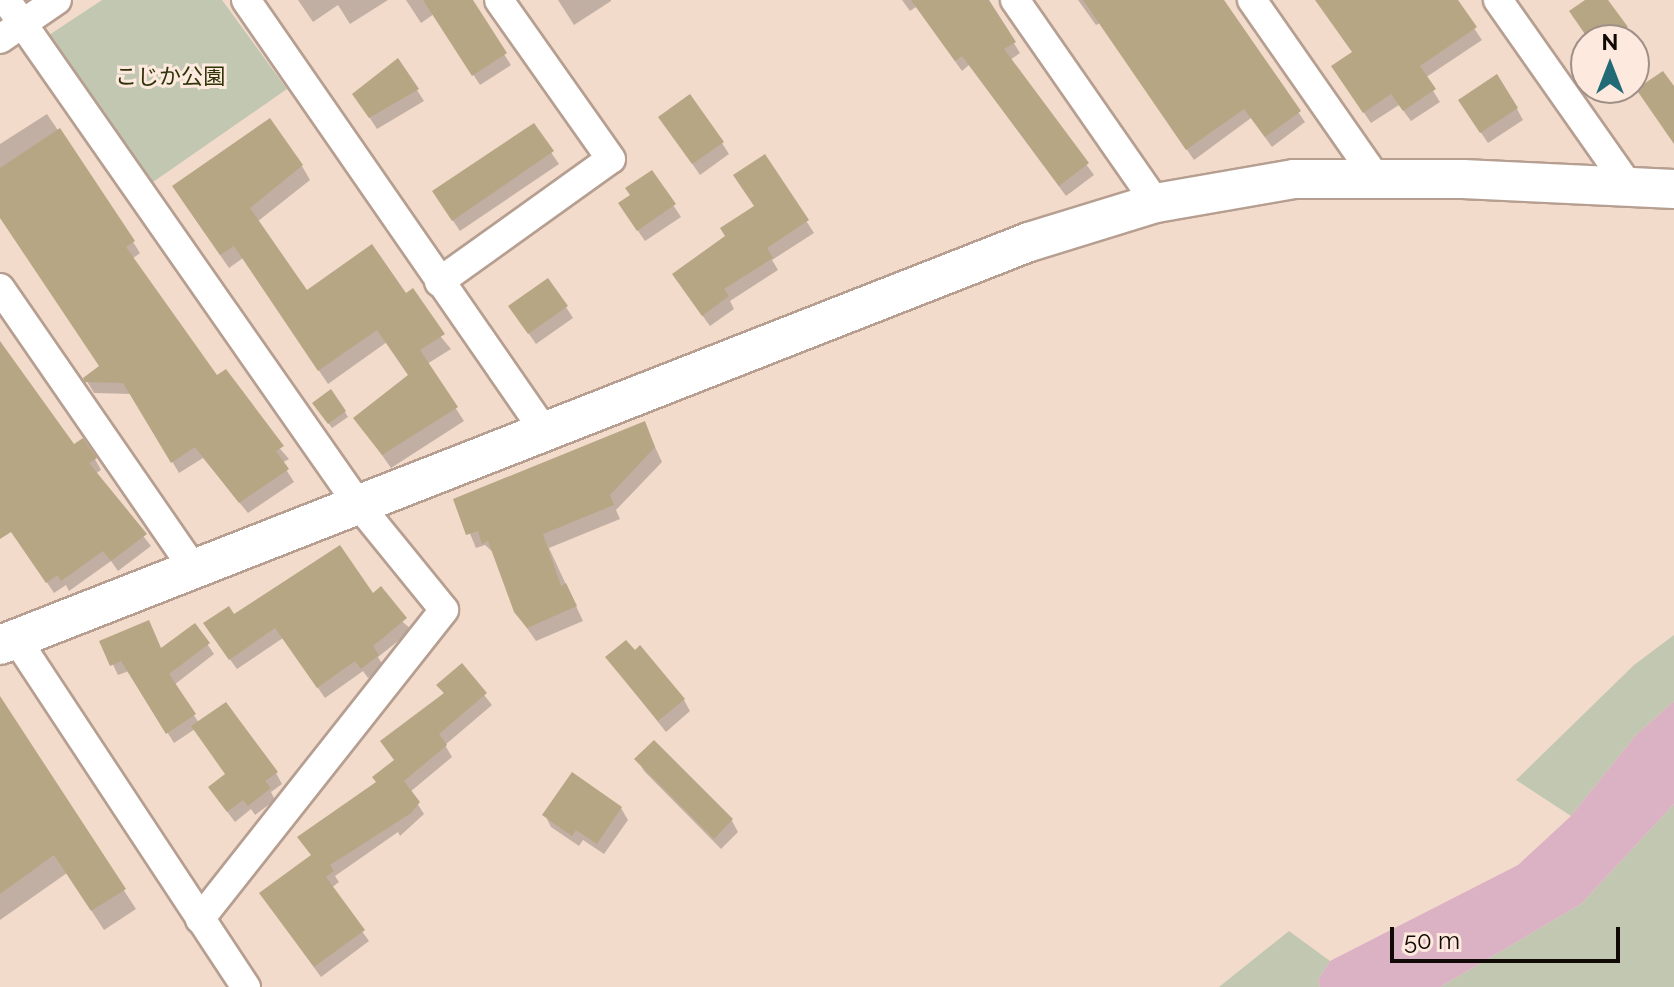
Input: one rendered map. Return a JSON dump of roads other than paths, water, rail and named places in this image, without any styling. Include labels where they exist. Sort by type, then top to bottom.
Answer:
[{"type":"street","points":[[57,0],[10,21],[358,504],[444,610],[200,919]]},
{"type":"street","points":[[246,0],[545,432]]},
{"type":"street","points":[[439,282],[611,159],[499,0]]},
{"type":"street","points":[[1015,0],[1156,203]]},
{"type":"street","points":[[1252,0],[1376,178]]},
{"type":"street","points":[[1498,0],[1628,185]]},
{"type":"street","points":[[246,987],[6,633],[194,569],[1029,242],[1156,203],[1294,179],[1376,178],[1674,189]]},
{"type":"street","points":[[0,288],[194,569]]},
{"type":"park label","name":"こじか公園","points":[[170,77]]}]
